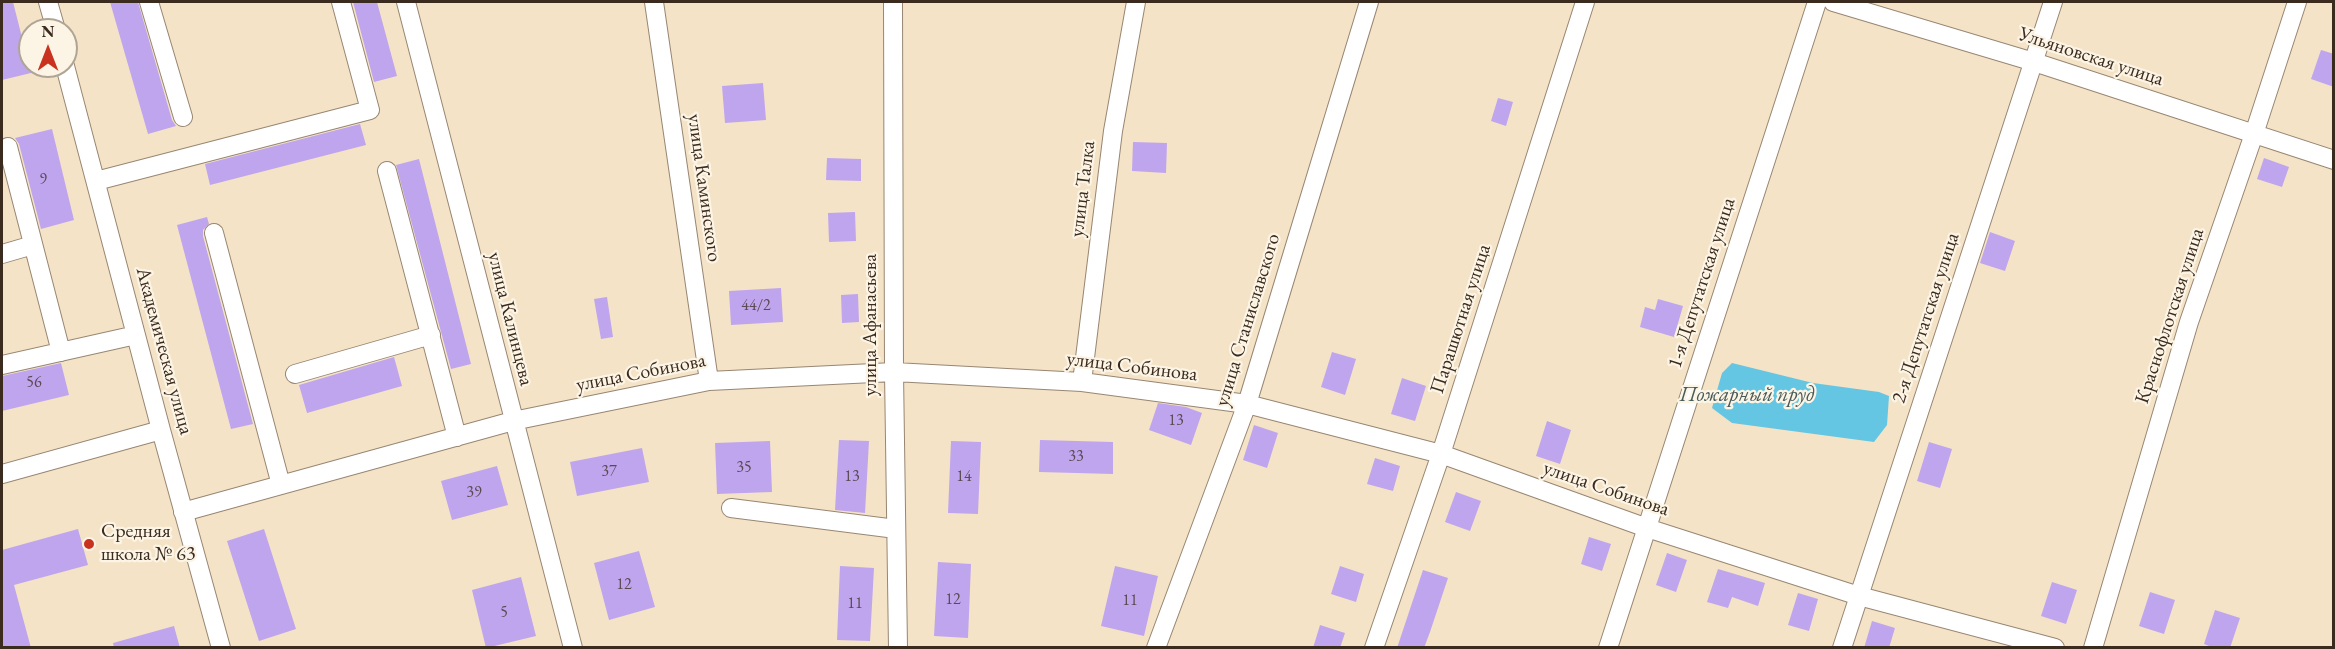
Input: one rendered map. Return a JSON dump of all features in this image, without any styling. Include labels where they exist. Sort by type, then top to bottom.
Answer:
[{"type":"street","points":[[48,2],[53,18]]},
{"type":"street","points":[[149,2],[183,117]]},
{"type":"street","points":[[96,181],[370,110],[341,2]]},
{"type":"street","name":"улица Калинцева","points":[[406,2],[573,648]]},
{"type":"street","name":"улица Каминского","points":[[654,2],[709,381]]},
{"type":"street","name":"улица Афанасьева","points":[[893,2],[894,372],[898,648]]},
{"type":"street","name":"улица Талка","points":[[1082,382],[1113,131],[1136,2]]},
{"type":"street","name":"улица Станиславского","points":[[1156,648],[1247,404],[1369,2]]},
{"type":"street","name":"Парашютная улица","points":[[1374,648],[1441,454],[1585,2]]},
{"type":"street","name":"1-я Депутатская улица","points":[[1608,648],[1817,2]]},
{"type":"street","name":"Ульяновская улица","points":[[1833,2],[2034,62],[2334,160]]},
{"type":"street","name":"2-я Депутатская улица","points":[[1842,648],[2053,2]]},
{"type":"street","name":"Краснофлотская улица","points":[[2093,648],[2189,322],[2297,2]]},
{"type":"street","name":"Академическая улица","points":[[68,78],[160,430],[221,648]]},
{"type":"street","points":[[8,147],[61,352]]},
{"type":"street","points":[[387,171],[457,437]]},
{"type":"street","points":[[214,233],[281,485]]},
{"type":"street","points":[[2,254],[33,245]]},
{"type":"street","points":[[2,365],[136,335]]},
{"type":"street","points":[[296,374],[430,335]]},
{"type":"street","name":"улица Собинова","points":[[183,512],[513,422],[709,381],[894,372],[1082,382],[1247,404],[1441,454],[1647,528],[1859,596],[2055,648]]},
{"type":"street","points":[[2,474],[160,430]]},
{"type":"street","points":[[731,508],[896,529]]},
{"type":"water","name":"Пожарный пруд","points":[[1732,363],[1813,383],[1879,392],[1889,396],[1887,425],[1874,442],[1732,423],[1712,408],[1722,373]]},
{"type":"building","points":[[2,2],[13,2],[18,22],[18,76],[2,80]]},
{"type":"building","points":[[110,2],[138,2],[172,120],[176,126],[148,134]]},
{"type":"building","points":[[353,2],[377,2],[397,76],[374,82]]},
{"type":"building","points":[[2321,50],[2334,54],[2334,87],[2311,79]]},
{"type":"building","points":[[763,83],[766,120],[725,123],[722,86]]},
{"type":"building","points":[[1498,98],[1513,102],[1506,126],[1491,121]]},
{"type":"building","points":[[360,124],[366,145],[210,185],[205,164]]},
{"type":"building","points":[[52,129],[74,220],[41,229],[19,144],[15,138]]},
{"type":"building","points":[[1133,142],[1167,143],[1166,173],[1132,171]]},
{"type":"building","points":[[827,158],[861,159],[861,181],[826,180]]},
{"type":"building","points":[[2264,158],[2289,167],[2282,187],[2257,179]]},
{"type":"building","points":[[419,159],[471,364],[451,369],[396,165]]},
{"type":"building","points":[[855,212],[856,241],[829,242],[828,213]]},
{"type":"building","points":[[207,217],[209,224],[203,230],[203,236],[253,424],[231,429],[177,225]]},
{"type":"building","points":[[1990,232],[2015,241],[2005,271],[1980,263]]},
{"type":"building","points":[[781,288],[783,322],[731,325],[729,291]]},
{"type":"building","points":[[858,294],[859,322],[842,323],[841,295]]},
{"type":"building","points":[[607,297],[613,337],[601,339],[594,299]]},
{"type":"building","points":[[1658,299],[1683,306],[1674,337],[1640,327],[1645,307],[1655,310]]},
{"type":"building","points":[[1332,352],[1356,359],[1345,395],[1321,387]]},
{"type":"building","points":[[394,357],[402,386],[307,413],[299,385]]},
{"type":"building","points":[[61,363],[69,395],[2,411],[2,376]]},
{"type":"building","points":[[1402,378],[1426,386],[1415,421],[1391,414]]},
{"type":"building","points":[[1158,403],[1186,407],[1202,413],[1191,445],[1149,430]]},
{"type":"building","points":[[1547,421],[1571,430],[1560,464],[1536,456]]},
{"type":"building","points":[[1254,425],[1278,433],[1267,468],[1243,460]]},
{"type":"building","points":[[839,440],[869,441],[865,513],[835,510]]},
{"type":"building","points":[[1040,440],[1113,442],[1113,474],[1039,472]]},
{"type":"building","points":[[770,441],[772,492],[717,494],[715,443]]},
{"type":"building","points":[[951,441],[981,442],[978,514],[948,513]]},
{"type":"building","points":[[1929,442],[1952,449],[1940,488],[1917,481]]},
{"type":"building","points":[[642,448],[649,482],[577,496],[570,462]]},
{"type":"building","points":[[1375,458],[1400,466],[1393,491],[1367,484]]},
{"type":"building","points":[[497,466],[508,505],[452,520],[441,481]]},
{"type":"building","points":[[1456,492],[1481,501],[1470,531],[1445,522]]},
{"type":"building","points":[[78,529],[88,565],[14,585],[31,648],[2,648],[2,550]]},
{"type":"building","points":[[264,529],[296,629],[259,641],[227,541]]},
{"type":"building","points":[[1589,537],[1611,544],[1602,571],[1581,564]]},
{"type":"building","points":[[639,551],[655,607],[609,620],[594,563]]},
{"type":"building","points":[[1667,553],[1687,560],[1676,592],[1656,585]]},
{"type":"building","points":[[938,562],[971,564],[968,638],[934,636]]},
{"type":"building","points":[[840,566],[874,568],[870,641],[837,640]]},
{"type":"building","points":[[1115,566],[1158,576],[1144,636],[1101,626]]},
{"type":"building","points":[[1340,566],[1364,574],[1356,602],[1331,594]]},
{"type":"building","points":[[1718,569],[1765,583],[1758,606],[1732,597],[1728,608],[1707,602]]},
{"type":"building","points":[[1423,570],[1448,578],[1424,648],[1397,648]]},
{"type":"building","points":[[521,577],[536,636],[486,648],[472,590]]},
{"type":"building","points":[[2052,582],[2077,590],[2066,624],[2041,616]]},
{"type":"building","points":[[2150,592],[2175,600],[2164,634],[2139,626]]},
{"type":"building","points":[[1798,593],[1818,599],[1809,631],[1788,625]]},
{"type":"building","points":[[2215,610],[2240,618],[2230,648],[2214,648],[2204,644]]},
{"type":"building","points":[[1872,621],[1895,628],[1889,648],[1864,648]]},
{"type":"building","points":[[1320,625],[1345,633],[1340,648],[1313,648]]},
{"type":"building","points":[[174,626],[180,648],[114,648],[113,643]]},
{"type":"place","name":"Средняя школа № 63","points":[[89,544]]}]
